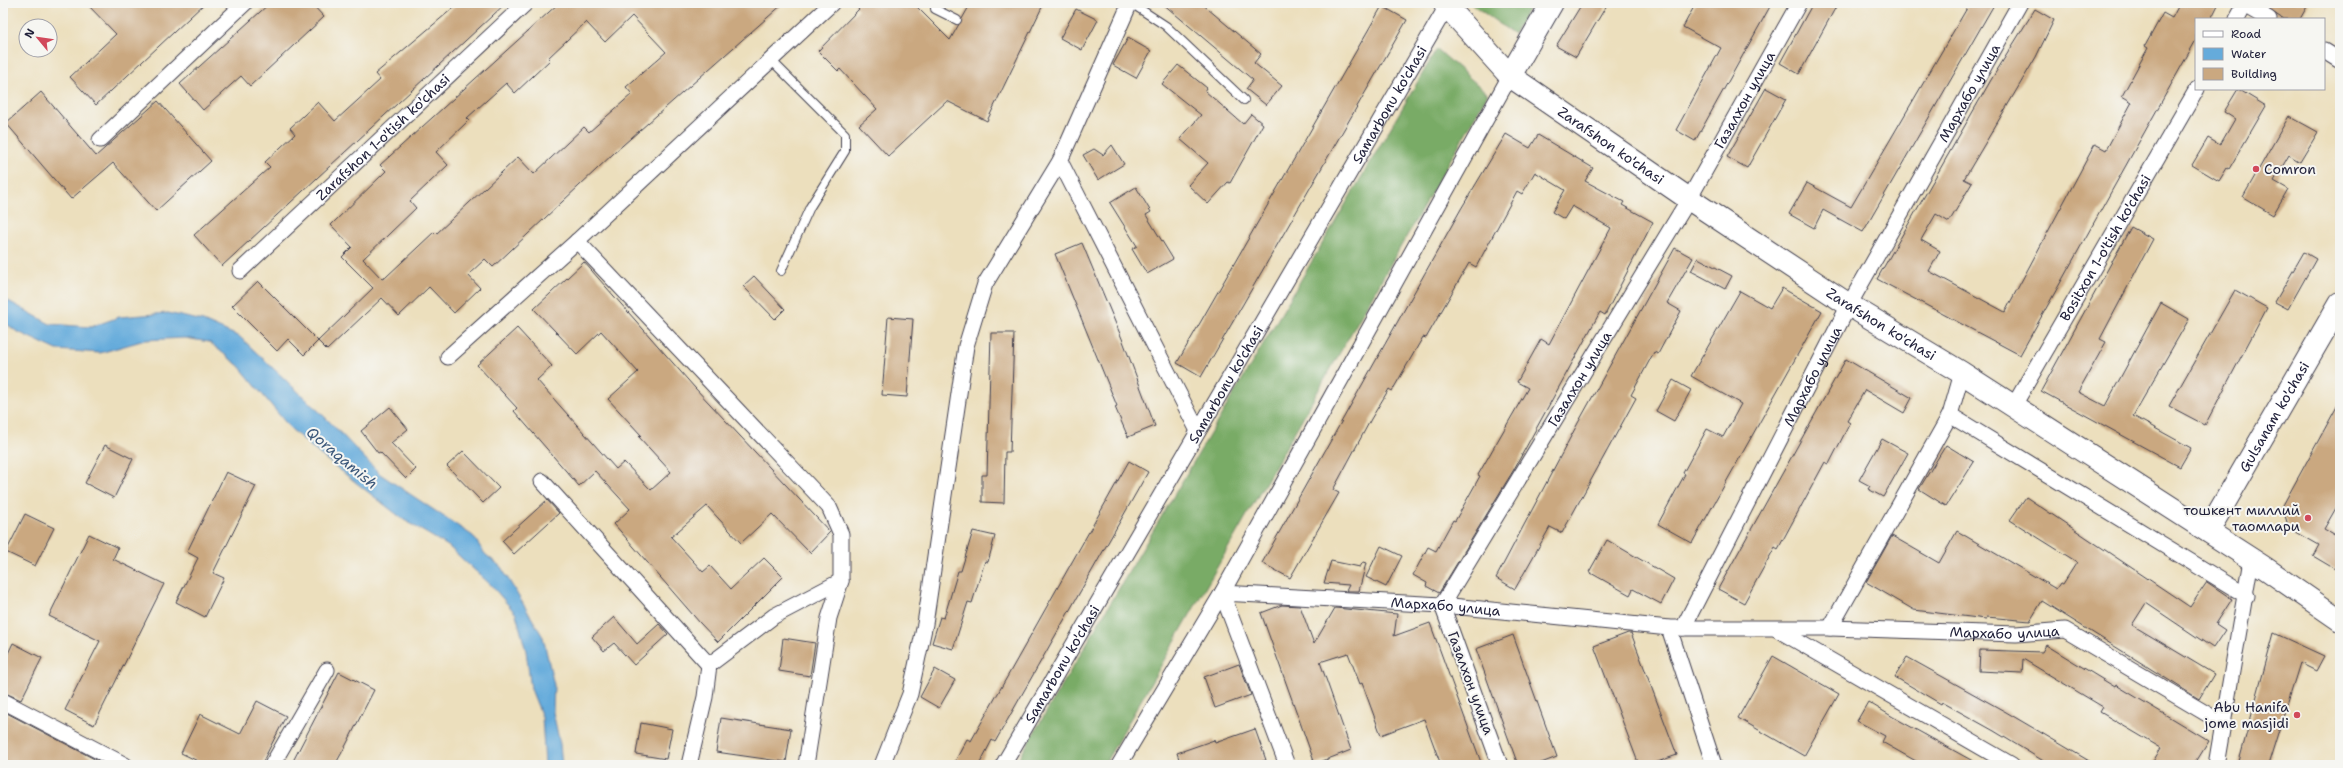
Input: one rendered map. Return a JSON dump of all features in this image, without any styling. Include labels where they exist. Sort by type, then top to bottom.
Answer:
[{"type":"street","points":[[100,140],[246,3]]},
{"type":"street","name":"Zarafshon 1-o'tish ko'chasi","points":[[240,271],[526,3]]},
{"type":"street","points":[[448,357],[578,241],[832,3]]},
{"type":"street","points":[[882,765],[910,694],[925,624],[942,523],[966,346],[985,284],[1060,161],[1130,3]]},
{"type":"street","points":[[1119,765],[1222,593],[1552,3]]},
{"type":"street","name":"Газалхон улица","points":[[1500,765],[1442,605],[1689,199],[1799,3]]},
{"type":"street","name":"Мархабо улица","points":[[1676,628],[1849,305],[2020,3]]},
{"type":"street","name":"Zarafshon ko'chasi","points":[[1446,4],[1510,76],[1689,199],[1849,305],[1962,373],[2208,531],[2340,620]]},
{"type":"street","name":"Samarbonu ko'chasi","points":[[1003,765],[1446,4]]},
{"type":"street","points":[[2238,18],[2246,4],[2267,18]]},
{"type":"street","points":[[2325,52],[2340,61]]},
{"type":"street","name":"Bositxon 1-o'tish ko'chasi","points":[[2013,407],[2196,90]]},
{"type":"street","points":[[1060,161],[1198,431]]},
{"type":"street","points":[[578,241],[829,507],[841,534],[840,581],[829,618],[806,765]]},
{"type":"street","name":"Gulsanam ko'chasi","points":[[2208,531],[2340,303]]},
{"type":"street","points":[[1830,628],[1950,415],[1962,373]]},
{"type":"street","points":[[1950,415],[2246,596]]},
{"type":"street","points":[[542,481],[709,665]]},
{"type":"street","points":[[2216,765],[2251,560]]},
{"type":"street","points":[[688,765],[705,697],[709,665],[774,616],[840,581]]},
{"type":"street","points":[[1222,593],[1287,765]]},
{"type":"street","name":"Мархабо улица","points":[[1222,593],[1442,605],[1676,628],[1830,628],[2016,634],[2065,630],[2224,724]]},
{"type":"street","points":[[1676,628],[1714,765]]},
{"type":"street","name":"Мархабо улица","points":[[1777,629],[2012,765]]},
{"type":"street","points":[[272,765],[326,670]]},
{"type":"street","points":[[3,701],[125,765]]},
{"type":"lane","points":[[935,3],[935,9],[957,20]]},
{"type":"lane","points":[[1130,3],[1166,26],[1244,100]]},
{"type":"lane","points":[[771,60],[845,134],[845,151],[810,207],[781,270]]},
{"type":"green space","points":[[1470,3],[1532,3],[1514,34]]},
{"type":"green space","points":[[1437,49],[1488,94],[1104,765],[1015,765]]},
{"type":"water","name":"Qoraqamish","points":[[3,298],[50,324],[91,327],[119,317],[168,313],[203,321],[240,337],[327,419],[380,474],[473,536],[485,554],[501,567],[543,637],[554,685],[553,712],[560,744],[562,765],[545,765],[542,717],[531,689],[526,651],[516,614],[491,585],[448,546],[404,520],[318,453],[290,428],[239,366],[209,342],[185,338],[145,340],[100,353],[57,350],[16,331],[3,321]]},
{"type":"building","points":[[86,3],[205,3],[96,105],[70,77],[116,34]]},
{"type":"building","points":[[270,3],[311,3],[324,17],[250,86],[241,76],[203,110],[180,84]]},
{"type":"building","points":[[459,3],[506,3],[222,266],[194,235],[270,167],[265,162],[295,134],[290,128],[318,102],[335,121],[380,80],[375,74]]},
{"type":"building","points":[[559,3],[784,3],[614,153],[493,267],[485,259],[468,275],[480,288],[454,313],[429,287],[399,316],[382,298],[327,350],[318,341],[373,288],[342,257],[352,247],[331,225],[386,171],[380,165]],"holes":[[[632,16],[666,52],[626,87],[632,94],[589,132],[584,127],[534,174],[518,157],[436,234],[434,232],[386,277],[382,279],[363,259],[416,208],[410,201],[448,165],[436,152],[469,120],[467,118],[506,83],[515,93],[550,60],[548,58],[586,22],[605,42]]]},
{"type":"building","points":[[853,3],[913,3],[950,40],[971,3],[1044,3],[987,121],[947,101],[888,156],[859,125],[877,109],[840,69],[838,71],[818,51],[859,9]]},
{"type":"building","points":[[1162,3],[1201,3],[1261,54],[1254,63],[1282,86],[1266,105],[1246,89],[1253,80]]},
{"type":"building","points":[[1573,3],[1608,3],[1576,57],[1556,46],[1580,7]]},
{"type":"building","points":[[1696,3],[1772,3],[1695,141],[1676,130],[1721,48],[1683,27]]},
{"type":"building","points":[[1813,3],[1838,3],[1799,74],[1780,63]]},
{"type":"building","points":[[1970,3],[1995,3],[1863,232],[1823,210],[1814,228],[1789,214],[1807,183],[1851,207]]},
{"type":"building","points":[[2180,3],[2219,3],[2212,18],[2195,18],[2195,42],[2020,355],[1877,279],[1991,80],[2035,9],[2054,20],[2036,57],[1964,179],[1972,183],[1949,222],[1936,214],[1921,240],[1940,251],[1929,271],[2005,312],[2095,144],[2106,150],[2132,102],[2122,96],[2148,48],[2145,46],[2163,13],[2172,18]]},
{"type":"building","points":[[2259,3],[2309,3],[2301,18],[2282,18]]},
{"type":"building","points":[[1382,6],[1407,20],[1201,377],[1177,363]]},
{"type":"building","points":[[1076,9],[1098,20],[1082,50],[1060,38]]},
{"type":"building","points":[[1128,38],[1151,51],[1136,78],[1113,65]]},
{"type":"building","points":[[1178,65],[1207,88],[1205,91],[1243,124],[1251,114],[1263,124],[1230,183],[1228,182],[1208,204],[1188,185],[1208,163],[1180,139],[1201,115],[1162,84]]},
{"type":"building","points":[[1766,88],[1786,99],[1747,168],[1727,157]]},
{"type":"building","points":[[2237,90],[2266,106],[2229,169],[2227,168],[2219,181],[2192,165],[2208,138],[2220,145],[2235,119],[2224,112]]},
{"type":"building","points":[[41,92],[96,156],[158,101],[211,161],[156,211],[113,163],[71,199],[6,123]]},
{"type":"building","points":[[2289,116],[2318,132],[2300,162],[2289,155],[2274,181],[2288,189],[2273,215],[2243,197]]},
{"type":"building","points":[[1506,134],[1530,148],[1538,135],[1593,168],[1585,181],[1624,202],[1622,205],[1653,222],[1605,315],[1600,312],[1513,471],[1439,593],[1426,586],[1427,583],[1413,575],[1428,547],[1436,551],[1453,520],[1455,521],[1480,476],[1478,475],[1528,388],[1517,382],[1541,339],[1549,344],[1611,228],[1572,206],[1564,219],[1552,212],[1565,190],[1535,172],[1522,194],[1517,191],[1476,267],[1469,263],[1426,338],[1423,337],[1392,391],[1389,389],[1333,490],[1339,493],[1290,578],[1262,563],[1461,209]]},
{"type":"building","points":[[1112,145],[1124,164],[1098,180],[1083,155],[1094,149],[1103,155]]},
{"type":"building","points":[[1136,187],[1151,212],[1146,215],[1173,259],[1147,274],[1132,249],[1137,246],[1110,203]]},
{"type":"building","points":[[2131,227],[2153,239],[2100,339],[2106,342],[2078,392],[2105,406],[2161,303],[2189,319],[2133,416],[2191,448],[2180,467],[2041,391]]},
{"type":"building","points":[[1082,243],[1123,341],[1155,426],[1128,437],[1115,407],[1117,406],[1055,254]]},
{"type":"building","points":[[1675,248],[1693,258],[1667,303],[1681,311],[1658,354],[1654,352],[1631,395],[1636,398],[1562,533],[1550,527],[1515,589],[1496,578],[1578,423]]},
{"type":"building","points":[[2304,252],[2316,259],[2288,309],[2275,302]]},
{"type":"building","points":[[1698,258],[1732,276],[1725,289],[1691,271]]},
{"type":"building","points":[[584,262],[695,388],[830,532],[810,553],[772,514],[741,543],[707,506],[671,537],[703,572],[710,566],[731,589],[764,558],[783,577],[718,642],[614,524],[630,509],[595,471],[579,486],[514,411],[517,408],[477,365],[517,328],[552,366],[537,380],[616,469],[624,462],[651,490],[671,472],[639,437],[641,435],[608,399],[638,372],[601,331],[577,354],[534,309]]},
{"type":"building","points":[[754,276],[785,309],[775,319],[743,286]]},
{"type":"building","points":[[258,281],[318,341],[304,355],[288,339],[277,351],[232,306]]},
{"type":"building","points":[[1782,288],[1822,311],[1692,543],[1658,524],[1707,429],[1723,437],[1741,404],[1691,376],[1740,291],[1770,308]]},
{"type":"building","points":[[2235,290],[2267,308],[2205,425],[2169,406]]},
{"type":"building","points":[[888,317],[913,319],[907,397],[882,395]]},
{"type":"building","points":[[991,333],[1014,333],[1010,452],[1005,452],[1004,503],[982,502],[982,475],[987,475]]},
{"type":"building","points":[[1846,359],[1912,398],[1904,413],[1865,390],[1847,421],[1850,423],[1829,464],[1825,462],[1778,549],[1775,547],[1744,603],[1718,589]]},
{"type":"building","points":[[1673,380],[1691,390],[1674,421],[1656,411]]},
{"type":"building","points":[[2340,401],[2340,501],[2324,529],[2340,538],[2340,572],[2313,556],[2319,545],[2289,528],[2282,507]]},
{"type":"building","points":[[390,407],[408,429],[391,443],[416,469],[406,479],[380,452],[378,453],[361,431]]},
{"type":"building","points":[[1882,439],[1908,453],[1883,497],[1868,489],[1870,486],[1859,480]]},
{"type":"building","points":[[105,445],[133,459],[114,498],[85,483]]},
{"type":"building","points":[[1946,445],[1974,462],[1946,506],[1919,489]]},
{"type":"building","points":[[463,451],[499,488],[483,503],[447,466]]},
{"type":"building","points":[[1129,461],[1148,472],[995,742],[992,740],[979,765],[953,765],[967,739],[971,741]]},
{"type":"building","points":[[226,472],[256,486],[213,573],[224,578],[205,617],[176,602],[198,558],[187,552]]},
{"type":"building","points":[[2026,497],[2190,607],[2207,582],[2232,599],[2216,624],[2225,630],[2213,648],[2146,603],[2132,625],[2214,674],[2199,699],[2042,601],[2030,621],[1987,617],[1986,619],[1914,610],[1866,582],[1892,536],[1939,563],[1957,531],[2056,589],[2060,583],[2063,584],[2077,562],[2010,520]]},
{"type":"building","points":[[547,500],[559,513],[514,554],[502,541]]},
{"type":"building","points":[[25,514],[54,528],[35,566],[6,552]]},
{"type":"building","points":[[973,531],[995,536],[988,562],[985,561],[972,603],[968,602],[953,649],[932,643],[940,617],[944,618],[958,571],[961,571]]},
{"type":"building","points":[[89,534],[118,548],[113,559],[164,584],[94,725],[65,710],[100,641],[49,616]]},
{"type":"building","points":[[1607,540],[1674,579],[1661,604],[1633,589],[1630,595],[1589,572]]},
{"type":"building","points":[[1381,546],[1402,556],[1386,587],[1366,577]]},
{"type":"building","points":[[1331,561],[1360,567],[1363,562],[1366,563],[1359,591],[1346,591],[1349,585],[1324,583]]},
{"type":"building","points":[[1282,605],[1300,606],[1314,644],[1335,608],[1397,614],[1394,636],[1430,623],[1482,765],[1441,765],[1424,719],[1381,735],[1362,683],[1360,684],[1348,653],[1320,662],[1351,750],[1315,764],[1261,613]]},
{"type":"building","points":[[614,617],[637,644],[659,624],[668,634],[634,665],[614,643],[604,651],[592,637]]},
{"type":"building","points":[[1631,633],[1677,755],[1649,765],[1639,765],[1594,646]]},
{"type":"building","points":[[2274,633],[2324,656],[2316,671],[2300,663],[2268,765],[2238,765]]},
{"type":"building","points":[[1513,635],[1557,757],[1536,765],[1518,765],[1476,649]]},
{"type":"building","points":[[783,638],[815,643],[810,676],[779,671]]},
{"type":"building","points":[[13,643],[42,658],[21,700],[3,692],[3,664]]},
{"type":"building","points":[[2046,645],[2209,741],[2194,765],[2151,765],[2161,748],[2100,712],[2103,707],[2023,659],[2022,673],[1979,671],[1980,650],[2042,652]]},
{"type":"building","points":[[1773,656],[1839,694],[1804,756],[1738,718]]},
{"type":"building","points":[[1907,657],[2006,712],[2096,765],[2050,765],[1994,731],[1942,702],[1941,704],[1895,677]]},
{"type":"building","points":[[1239,664],[1251,695],[1215,708],[1204,677]]},
{"type":"building","points":[[935,669],[955,680],[939,708],[920,697]]},
{"type":"building","points":[[339,672],[374,690],[346,745],[335,765],[291,765]]},
{"type":"building","points":[[257,701],[286,716],[261,765],[206,765],[181,753],[200,714],[240,734]]},
{"type":"building","points":[[1868,702],[1980,765],[1923,765],[1882,742],[1885,736],[1857,721]]},
{"type":"building","points":[[3,711],[106,765],[3,765]]},
{"type":"building","points":[[721,718],[791,729],[786,762],[716,752]]},
{"type":"building","points":[[641,723],[672,729],[666,759],[636,754]]},
{"type":"building","points":[[1255,729],[1266,760],[1252,765],[1181,765],[1177,753],[1214,740],[1215,743]]},
{"type":"place","name":"Сomron","points":[[2256,169]]},
{"type":"place","name":"тошкент миллий таомлари","points":[[2308,518]]},
{"type":"place","name":"Abu Hanifa jome masjidi","points":[[2297,715]]}]
